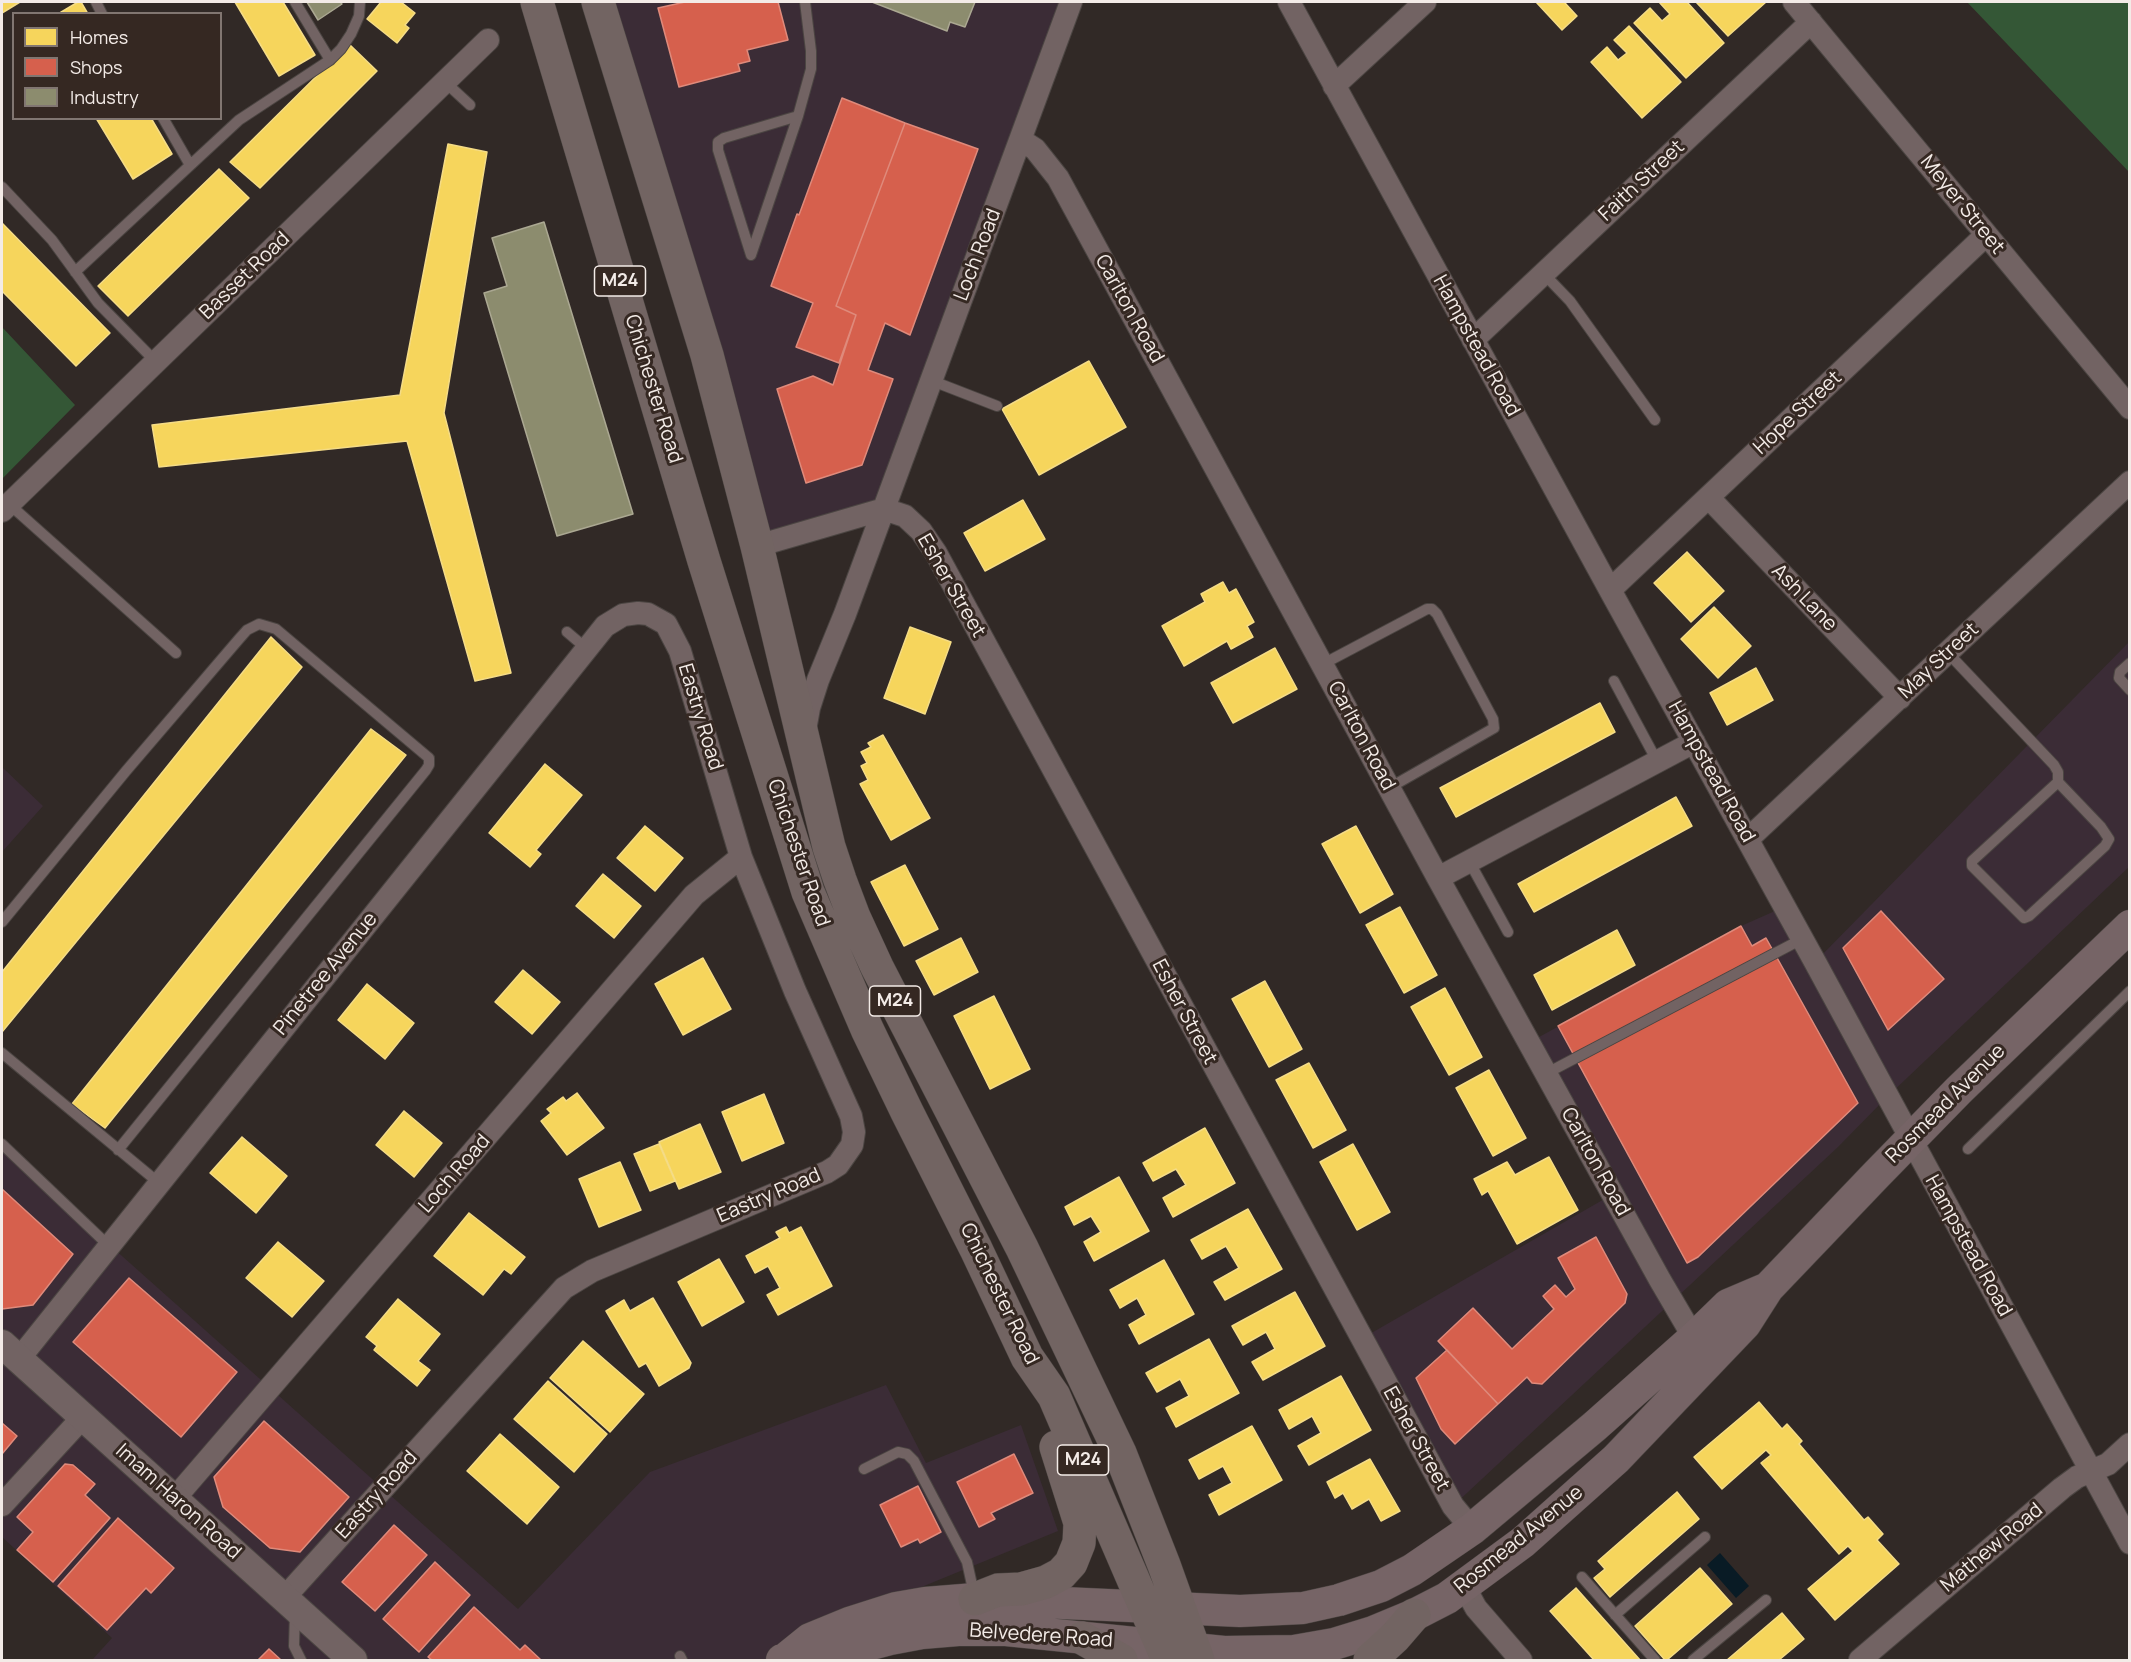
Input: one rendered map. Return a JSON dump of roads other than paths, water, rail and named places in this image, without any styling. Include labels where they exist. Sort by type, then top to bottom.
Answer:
[{"type":"main road","name":"Chichester Road","points":[[537,2],[704,561],[808,892],[867,1029],[907,1112],[1027,1357],[1054,1396],[1144,1608],[1180,1654]]},
{"type":"main road","name":"Chichester Road","points":[[598,2],[706,355],[757,546],[829,847],[854,917],[1022,1248],[1120,1453],[1180,1609],[1180,1654]]},
{"type":"main road","name":"Rosmead Avenue","points":[[1180,1654],[1294,1651],[1355,1638],[1414,1615],[1464,1586],[1522,1542],[1601,1472],[1745,1324],[1768,1288],[1910,1140],[2130,926]]},
{"type":"main road","name":"Rosmead Avenue","points":[[1180,1609],[1240,1611],[1303,1608],[1339,1600],[1381,1586],[1412,1570],[1472,1529],[1595,1426],[1728,1305],[1768,1288]]},
{"type":"main road","points":[[975,1599],[998,1590],[1021,1589],[1046,1582],[1061,1574],[1071,1563],[1079,1543],[1080,1522],[1037,1397],[1027,1357]]},
{"type":"main road","points":[[1472,1529],[1495,1532],[1510,1528],[1569,1488],[1601,1472]]},
{"type":"main road","name":"Belvedere Road","points":[[783,1660],[810,1639],[849,1623],[896,1608],[925,1603],[975,1599],[1180,1609]]},
{"type":"main road","points":[[1370,1660],[1414,1615]]},
{"type":"main road","name":"Belvedere Road","points":[[783,1660],[815,1659],[890,1639],[940,1631],[1006,1630],[1082,1638],[1180,1654]]},
{"type":"main road","points":[[1082,1638],[1121,1660]]},
{"type":"street","name":"Loch Road","points":[[803,741],[809,708],[818,680],[845,614],[930,380],[1022,140],[1071,2]]},
{"type":"street","name":"Hampstead Road","points":[[1289,2],[1748,839],[2130,1544]]},
{"type":"street","points":[[1334,86],[1425,2]]},
{"type":"street","name":"Meyer Street","points":[[1794,2],[2130,408]]},
{"type":"street","name":"Faith Street","points":[[1473,340],[1811,22]]},
{"type":"street","name":"Basset Road","points":[[5,508],[488,40]]},
{"type":"street","name":"Carlton Road","points":[[1022,140],[1035,149],[1058,178],[1438,878],[1694,1338]]},
{"type":"street","name":"Hope Street","points":[[1610,590],[1986,236]]},
{"type":"street","name":"May Street","points":[[1748,839],[2130,482]]},
{"type":"street","name":"Ash Lane","points":[[1709,498],[1900,698]]},
{"type":"street","points":[[757,546],[884,509]]},
{"type":"street","name":"Esher Street","points":[[884,509],[905,516],[921,531],[936,553],[1448,1497],[1472,1529]]},
{"type":"street","name":"Pinetree Avenue","points":[[10,1352],[109,1246],[605,626],[623,615],[648,614]]},
{"type":"street","name":"Eastry Road","points":[[290,1602],[564,1288],[592,1271],[827,1172],[838,1165],[852,1145],[854,1132],[851,1116],[795,991],[741,857],[680,651],[666,624],[648,614]]},
{"type":"street","points":[[1438,878],[1694,742]]},
{"type":"street","name":"Loch Road","points":[[175,1498],[694,896],[741,857]]},
{"type":"street","name":"Imam Haron Road","points":[[10,1352],[353,1660]]},
{"type":"street","points":[[2,1504],[83,1417]]},
{"type":"street","name":"Mathew Road","points":[[1860,1660],[2062,1488],[2077,1478],[2108,1464],[2130,1444]]},
{"type":"street","points":[[1464,1586],[1476,1608],[1521,1660]]},
{"type":"lane","points":[[295,2],[330,60]]},
{"type":"lane","points":[[75,272],[247,113],[330,60],[351,34],[358,16],[360,2]]},
{"type":"lane","points":[[798,117],[724,138],[718,142],[718,150],[751,255],[798,117],[811,69],[805,2]]},
{"type":"lane","points":[[445,82],[470,105]]},
{"type":"lane","points":[[164,120],[190,165]]},
{"type":"lane","points":[[2,187],[52,240],[98,303],[156,362]]},
{"type":"lane","points":[[1544,274],[1570,301],[1655,420]]},
{"type":"lane","points":[[930,380],[997,406]]},
{"type":"lane","points":[[5,508],[176,653]]},
{"type":"lane","points":[[1323,664],[1428,609],[1432,609],[1437,614],[1493,719],[1494,728],[1389,788]]},
{"type":"lane","points":[[2,922],[126,771],[239,639],[259,624],[276,629],[429,758],[426,770],[118,1150]]},
{"type":"lane","points":[[567,632],[587,649]]},
{"type":"lane","points":[[1948,653],[2054,765],[2058,772],[2058,782],[2101,827],[2109,839],[2088,862],[2024,918],[1972,866],[1972,861],[2058,782]]},
{"type":"lane","points":[[2130,663],[2120,672],[2119,678],[2130,690]]},
{"type":"lane","points":[[1614,681],[1657,760]]},
{"type":"lane","points":[[1469,861],[1508,932]]},
{"type":"lane","points":[[1546,1073],[1802,939]]},
{"type":"lane","points":[[1968,1149],[2130,991]]},
{"type":"lane","points":[[2,1053],[159,1183]]},
{"type":"lane","points":[[2,1144],[109,1246]]},
{"type":"lane","points":[[864,1468],[898,1452],[907,1454],[914,1461],[967,1562],[975,1599]]},
{"type":"lane","points":[[1616,1615],[1705,1537]]},
{"type":"lane","points":[[1582,1576],[1655,1660]]},
{"type":"lane","points":[[1693,1660],[1766,1600]]},
{"type":"lane","points":[[290,1602],[294,1646],[301,1660]]},
{"type":"water","points":[[1720,1553],[1749,1586],[1736,1598],[1707,1565]]}]
